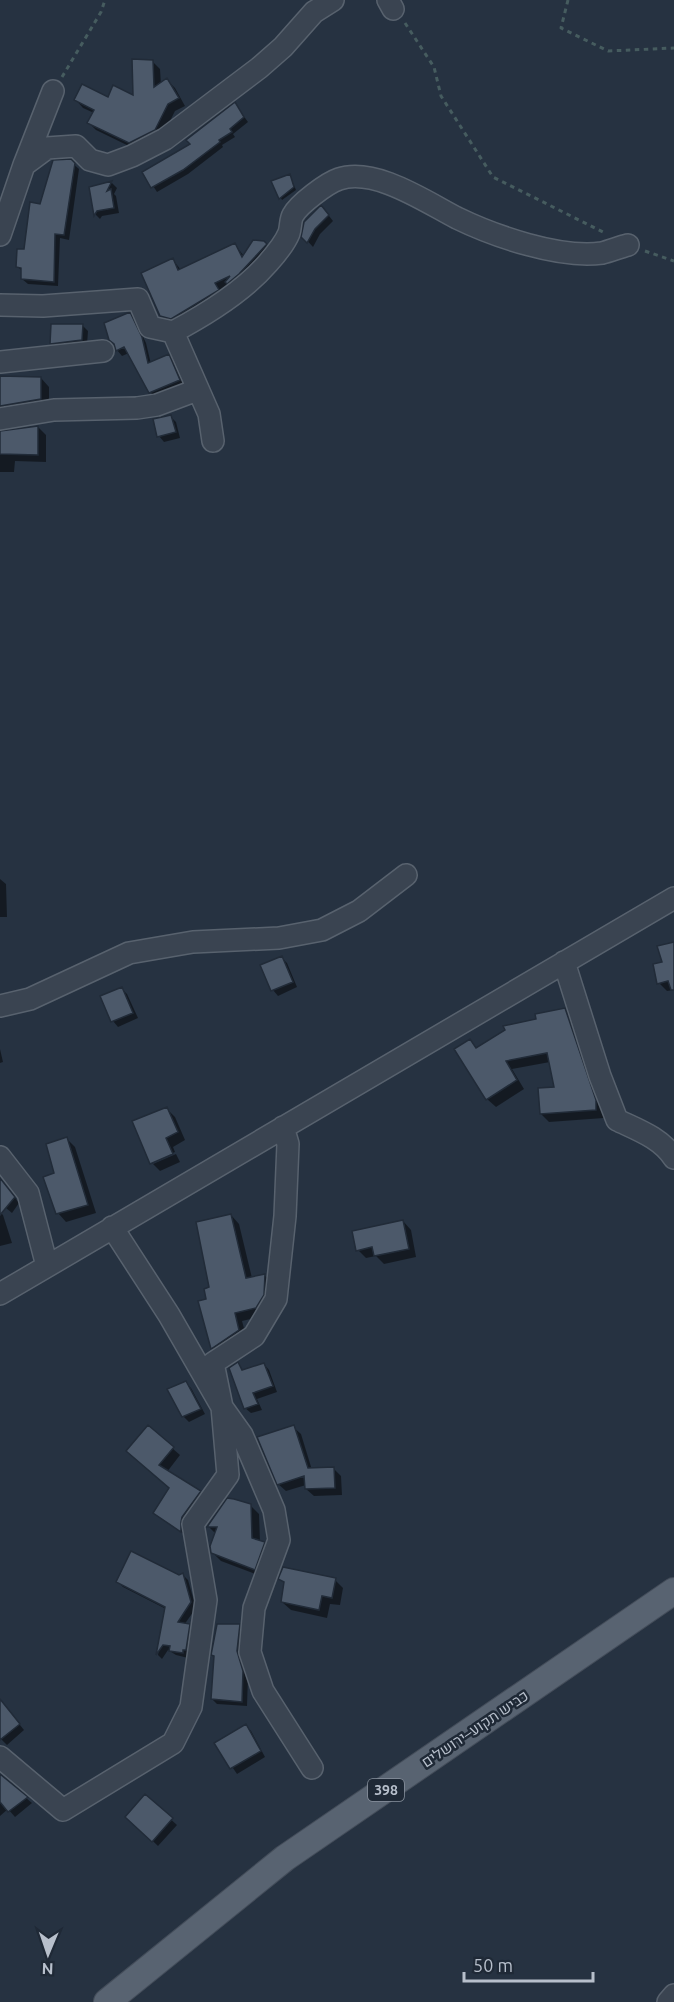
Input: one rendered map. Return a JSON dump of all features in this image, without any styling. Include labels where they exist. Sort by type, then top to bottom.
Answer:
[{"type":"main road","name":"כביש תקוע–ירושלים","points":[[107,2002],[285,1858],[674,1591]]},
{"type":"street","points":[[24,165],[47,148],[76,146],[90,160],[108,165],[165,139],[259,68],[283,47],[314,12],[333,0]]},
{"type":"street","points":[[0,235],[53,91]]},
{"type":"street","points":[[0,306],[43,306],[138,299],[150,327],[173,332],[235,294],[267,265],[288,234],[292,215],[316,192],[341,178],[373,177],[458,218],[499,235],[532,245],[570,253],[602,253],[628,245]]},
{"type":"street","points":[[173,332],[209,414],[213,441]]},
{"type":"street","points":[[0,362],[103,351]]},
{"type":"street","points":[[0,419],[54,410],[137,408],[157,405],[197,390]]},
{"type":"street","points":[[0,1006],[30,999],[129,953],[193,942],[279,938],[322,930],[359,911],[406,875]]},
{"type":"street","points":[[0,1294],[674,898]]},
{"type":"street","points":[[564,962],[600,1076],[617,1120],[649,1135],[667,1147],[674,1158]]},
{"type":"street","points":[[0,1757],[63,1809],[172,1743],[191,1707],[206,1600],[193,1524],[228,1475],[222,1407],[213,1363],[254,1336],[276,1299],[285,1216],[288,1144],[283,1127]]},
{"type":"street","points":[[0,1157],[28,1193],[47,1266]]},
{"type":"street","points":[[112,1227],[169,1315],[222,1407],[242,1435],[274,1510],[279,1540],[254,1608],[250,1652],[263,1691],[312,1768]]},
{"type":"street","points":[[668,2002],[674,1995]]},
{"type":"path","points":[[53,91],[101,12],[105,0]]},
{"type":"path","points":[[568,0],[561,28],[608,51],[674,48]]},
{"type":"path","points":[[390,4],[434,67],[441,96],[493,177],[628,245],[674,261]]},
{"type":"building","points":[[132,59],[153,60],[154,87],[167,78],[179,98],[168,104],[155,130],[129,143],[87,123],[94,110],[74,100],[82,84],[108,97],[113,85],[133,95]]},
{"type":"building","points":[[235,102],[244,117],[230,129],[232,132],[183,170],[151,188],[142,172],[190,144],[186,140]]},
{"type":"building","points":[[71,159],[75,163],[64,235],[55,234],[54,282],[21,279],[21,268],[16,267],[17,249],[24,249],[30,202],[40,204],[53,160]]},
{"type":"building","points":[[290,174],[294,187],[279,199],[271,181]]},
{"type":"building","points":[[112,181],[107,191],[111,189],[114,208],[97,211],[94,216],[89,187]]},
{"type":"building","points":[[321,205],[329,215],[315,229],[307,243],[301,237],[304,222]]},
{"type":"building","points":[[253,240],[264,241],[267,244],[227,284],[225,282],[230,276],[215,283],[219,290],[171,319],[160,316],[141,273],[173,258],[178,270],[235,243],[242,257]]},
{"type":"building","points":[[130,312],[142,337],[148,363],[169,354],[180,380],[149,393],[124,347],[116,351],[114,344],[109,340],[104,323]]},
{"type":"building","points":[[51,324],[83,324],[82,340],[50,344]]},
{"type":"building","points":[[0,376],[41,377],[41,399],[0,406]]},
{"type":"building","points":[[171,415],[176,432],[157,437],[153,419]]},
{"type":"building","points":[[38,426],[38,455],[0,454],[0,431]]},
{"type":"building","points":[[674,942],[674,990],[671,990],[668,981],[657,984],[653,964],[662,962],[657,946]]},
{"type":"building","points":[[282,956],[293,982],[271,991],[260,965]]},
{"type":"building","points":[[122,987],[133,1013],[111,1022],[100,996]]},
{"type":"building","points":[[565,1008],[596,1100],[596,1110],[540,1114],[538,1088],[554,1087],[547,1053],[506,1061],[517,1080],[486,1100],[454,1049],[470,1039],[476,1048],[505,1030],[503,1026],[536,1019],[535,1014]]},
{"type":"building","points":[[167,1107],[178,1132],[166,1138],[173,1154],[150,1164],[132,1121]]},
{"type":"building","points":[[67,1137],[88,1205],[56,1214],[43,1177],[54,1173],[46,1144]]},
{"type":"building","points":[[0,1178],[15,1197],[0,1215]]},
{"type":"building","points":[[231,1214],[246,1278],[265,1274],[264,1295],[256,1308],[235,1313],[239,1330],[211,1349],[198,1301],[206,1299],[204,1289],[209,1287],[196,1222]]},
{"type":"building","points":[[403,1220],[409,1249],[374,1256],[372,1247],[356,1251],[352,1231]]},
{"type":"building","points":[[238,1362],[242,1370],[264,1363],[273,1386],[253,1393],[258,1404],[244,1409],[229,1368]]},
{"type":"building","points":[[186,1381],[201,1409],[182,1417],[167,1389]]},
{"type":"building","points":[[148,1425],[174,1447],[159,1465],[201,1491],[182,1517],[181,1532],[153,1513],[169,1488],[126,1451]]},
{"type":"building","points":[[294,1425],[308,1468],[334,1467],[335,1488],[305,1489],[304,1476],[277,1485],[257,1437]]},
{"type":"building","points":[[227,1498],[251,1504],[252,1538],[265,1542],[255,1570],[211,1553],[210,1546],[217,1527],[207,1527]]},
{"type":"building","points":[[131,1551],[179,1575],[183,1573],[191,1602],[178,1622],[190,1624],[186,1650],[183,1650],[183,1653],[169,1651],[170,1646],[163,1645],[156,1655],[165,1607],[116,1582]]},
{"type":"building","points":[[283,1567],[336,1578],[332,1598],[322,1596],[319,1610],[281,1602],[284,1582],[278,1579]]},
{"type":"building","points":[[217,1624],[240,1624],[237,1651],[243,1671],[242,1702],[211,1699],[214,1656],[211,1655]]},
{"type":"building","points":[[0,1699],[20,1724],[0,1740]]},
{"type":"building","points":[[246,1724],[261,1751],[230,1769],[214,1743]]},
{"type":"building","points":[[0,1774],[28,1797],[8,1812],[0,1802]]},
{"type":"building","points":[[145,1794],[173,1818],[152,1842],[125,1817]]}]
